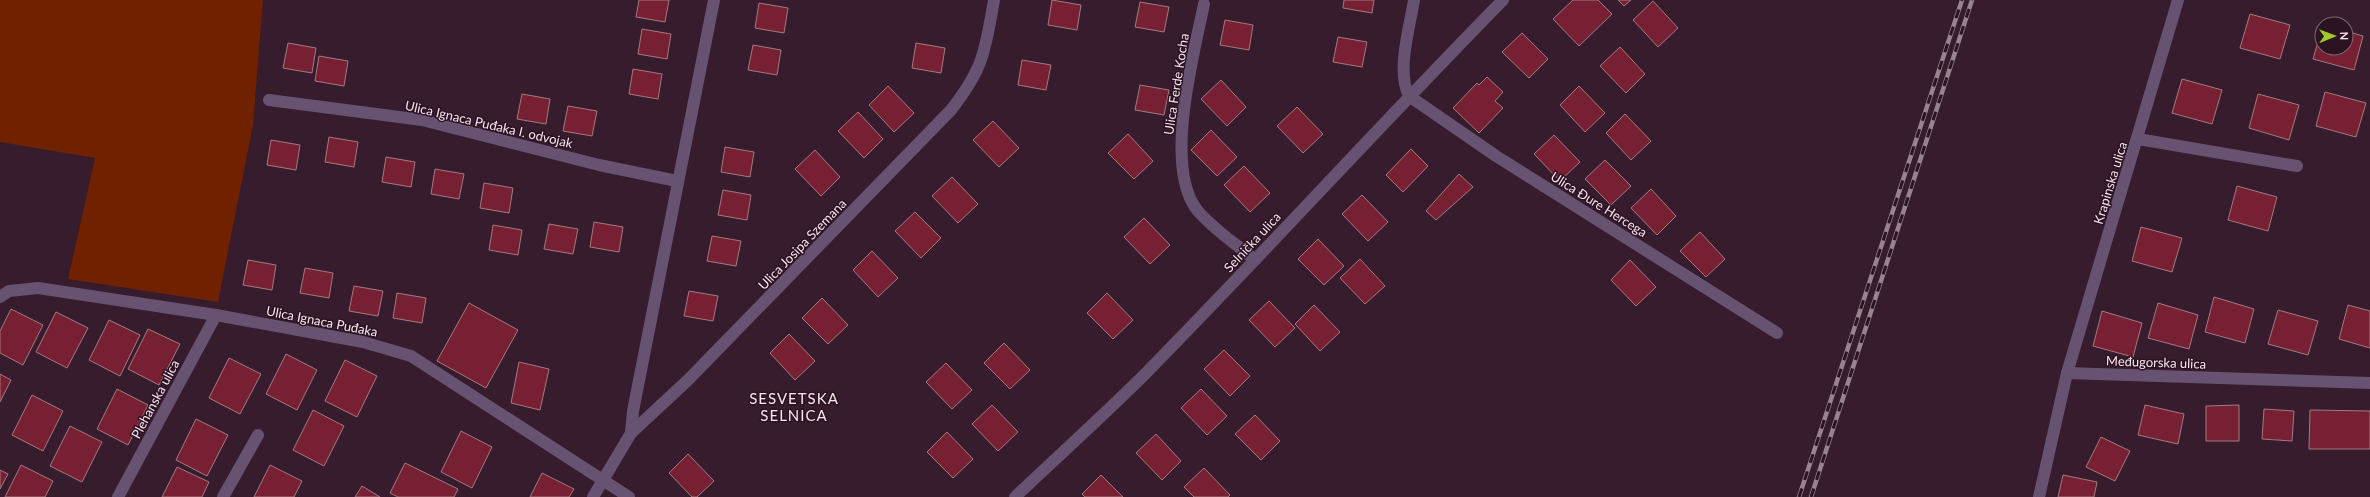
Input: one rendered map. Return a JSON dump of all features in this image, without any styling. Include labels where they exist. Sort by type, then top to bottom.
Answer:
[{"type":"street","points":[[631,433],[633,411],[677,181],[714,0]]},
{"type":"street","points":[[1408,96],[1404,82],[1404,69],[1414,0]]},
{"type":"street","name":"Selnička ulica","points":[[1015,497],[1142,376],[1255,260],[1408,96],[1502,0]]},
{"type":"street","name":"Krapinska ulica","points":[[2067,373],[2138,139],[2178,0]]},
{"type":"street","name":"Ulica Ferde Kocha","points":[[1204,4],[1181,131],[1187,190],[1196,209],[1211,224],[1255,260]]},
{"type":"street","name":"Ulica Josipa Szemana","points":[[604,481],[631,433],[688,380],[951,110],[978,72],[985,54],[993,5]]},
{"type":"street","name":"Ulica Đure Hercega","points":[[1408,96],[1490,152],[1777,333]]},
{"type":"street","name":"Ulica Ignaca Puđaka I. odvojak","points":[[269,100],[422,120],[599,165],[677,181]]},
{"type":"street","points":[[2138,139],[2297,166]]},
{"type":"street","name":"Ulica Ignaca Puđaka","points":[[0,297],[9,291],[38,288],[216,315],[363,342],[411,356],[629,497]]},
{"type":"street","name":"Plehanska ulica","points":[[118,497],[216,315]]},
{"type":"street","points":[[2039,497],[2067,373]]},
{"type":"street","name":"Međugorska ulica","points":[[2067,373],[2370,383]]},
{"type":"street","points":[[223,497],[258,435]]},
{"type":"street","points":[[593,497],[604,481]]},
{"type":"shaded area","points":[[0,0],[263,0],[253,125],[218,302],[68,279],[95,158],[0,142]]},
{"type":"building","points":[[639,0],[669,0],[665,22],[636,17]]},
{"type":"building","points":[[1052,0],[1081,5],[1077,30],[1048,25]]},
{"type":"building","points":[[1344,0],[1374,0],[1372,13],[1343,8]]},
{"type":"building","points":[[1573,0],[1598,0],[1612,14],[1579,46],[1553,19]]},
{"type":"building","points":[[1618,0],[1631,0],[1624,6]]},
{"type":"building","points":[[1653,1],[1678,28],[1658,47],[1633,20]]},
{"type":"building","points":[[1140,2],[1169,7],[1164,32],[1135,27]]},
{"type":"building","points":[[759,3],[788,8],[784,33],[755,28]]},
{"type":"building","points":[[2250,14],[2290,25],[2280,59],[2240,48]]},
{"type":"building","points":[[1225,20],[1253,25],[1249,50],[1220,45]]},
{"type":"building","points":[[642,29],[671,34],[667,59],[638,54]]},
{"type":"building","points":[[1522,33],[1548,59],[1529,78],[1502,52]]},
{"type":"building","points":[[2354,33],[2363,36],[2354,70],[2313,59],[2314,56],[2354,56]]},
{"type":"building","points":[[1338,37],[1367,42],[1362,67],[1333,62]]},
{"type":"building","points":[[288,43],[316,48],[312,73],[283,68]]},
{"type":"building","points":[[916,43],[945,48],[941,73],[912,68]]},
{"type":"building","points":[[753,45],[781,50],[777,75],[748,70]]},
{"type":"building","points":[[1620,47],[1645,74],[1626,93],[1600,66]]},
{"type":"building","points":[[319,56],[348,61],[344,86],[315,81]]},
{"type":"building","points":[[1022,60],[1051,65],[1046,90],[1018,85]]},
{"type":"building","points":[[633,69],[662,74],[658,99],[629,94]]},
{"type":"building","points":[[1487,77],[1503,92],[1495,101],[1503,108],[1479,133],[1453,108],[1477,83],[1479,85]]},
{"type":"building","points":[[2182,79],[2222,90],[2212,124],[2172,113]]},
{"type":"building","points":[[1221,80],[1246,107],[1227,126],[1201,99]]},
{"type":"building","points":[[1140,85],[1169,90],[1164,115],[1135,110]]},
{"type":"building","points":[[888,86],[914,113],[894,132],[869,105]]},
{"type":"building","points":[[1579,86],[1605,113],[1585,132],[1560,105]]},
{"type":"building","points":[[2325,92],[2366,103],[2356,137],[2316,126]]},
{"type":"building","points":[[522,94],[550,99],[546,124],[517,119]]},
{"type":"building","points":[[2258,94],[2299,105],[2289,140],[2249,128]]},
{"type":"building","points":[[568,106],[597,111],[592,136],[563,131]]},
{"type":"building","points":[[1297,107],[1323,134],[1303,153],[1277,126]]},
{"type":"building","points":[[858,112],[883,139],[864,158],[838,131]]},
{"type":"building","points":[[1625,114],[1651,141],[1631,160],[1606,133]]},
{"type":"building","points":[[993,121],[1019,148],[999,167],[973,140]]},
{"type":"building","points":[[1211,130],[1237,157],[1217,176],[1191,150]]},
{"type":"building","points":[[1128,134],[1153,161],[1134,179],[1108,153]]},
{"type":"building","points":[[1554,135],[1580,162],[1560,181],[1534,154]]},
{"type":"building","points":[[329,137],[358,142],[354,167],[325,162]]},
{"type":"building","points":[[271,140],[300,145],[296,170],[267,165]]},
{"type":"building","points":[[725,147],[754,152],[750,177],[721,172]]},
{"type":"building","points":[[1411,149],[1428,166],[1403,192],[1386,175]]},
{"type":"building","points":[[815,150],[840,177],[821,196],[795,169]]},
{"type":"building","points":[[386,157],[415,162],[411,187],[382,182]]},
{"type":"building","points":[[1605,160],[1631,186],[1611,205],[1585,179]]},
{"type":"building","points":[[1244,166],[1270,193],[1250,212],[1224,185]]},
{"type":"building","points":[[435,169],[464,174],[459,199],[431,194]]},
{"type":"building","points":[[1459,174],[1473,187],[1436,220],[1426,211]]},
{"type":"building","points":[[952,177],[978,204],[958,223],[932,196]]},
{"type":"building","points":[[484,183],[513,188],[509,213],[480,208]]},
{"type":"building","points":[[2237,186],[2277,197],[2268,231],[2228,220]]},
{"type":"building","points":[[1651,189],[1676,216],[1657,235],[1631,208]]},
{"type":"building","points":[[723,190],[751,195],[747,220],[718,215]]},
{"type":"building","points":[[1362,195],[1388,222],[1368,241],[1342,214]]},
{"type":"building","points":[[915,212],[941,238],[921,258],[895,231]]},
{"type":"building","points":[[1144,218],[1170,245],[1150,264],[1124,237]]},
{"type":"building","points":[[594,222],[623,227],[619,252],[590,247]]},
{"type":"building","points":[[549,224],[578,229],[573,254],[544,249]]},
{"type":"building","points":[[493,225],[522,230],[518,255],[489,250]]},
{"type":"building","points":[[2141,227],[2182,238],[2172,272],[2132,261]]},
{"type":"building","points":[[1700,232],[1725,259],[1706,277],[1680,251]]},
{"type":"building","points":[[712,236],[741,241],[736,266],[707,261]]},
{"type":"building","points":[[1318,239],[1344,266],[1324,285],[1298,259]]},
{"type":"building","points":[[872,251],[898,278],[878,297],[853,270]]},
{"type":"building","points":[[1360,259],[1385,286],[1365,304],[1340,278]]},
{"type":"building","points":[[248,260],[276,265],[272,290],[243,285]]},
{"type":"building","points":[[1630,260],[1656,287],[1636,306],[1611,280]]},
{"type":"building","points":[[305,268],[333,273],[329,298],[300,293]]},
{"type":"building","points":[[354,286],[383,291],[378,316],[349,311]]},
{"type":"building","points":[[689,291],[718,296],[713,321],[684,316]]},
{"type":"building","points":[[397,293],[426,298],[422,323],[393,318]]},
{"type":"building","points":[[1107,293],[1133,320],[1113,339],[1087,313]]},
{"type":"building","points":[[2214,297],[2254,309],[2245,343],[2205,332]]},
{"type":"building","points":[[822,298],[848,325],[828,344],[802,318]]},
{"type":"building","points":[[1269,301],[1295,328],[1275,347],[1249,320]]},
{"type":"building","points":[[469,303],[518,330],[486,388],[437,361]]},
{"type":"building","points":[[2158,303],[2198,315],[2189,349],[2148,338]]},
{"type":"building","points":[[1314,305],[1340,332],[1320,351],[1295,324]]},
{"type":"building","points":[[2348,305],[2370,311],[2370,348],[2339,339]]},
{"type":"building","points":[[11,309],[43,325],[23,365],[0,353],[0,331]]},
{"type":"building","points":[[2278,310],[2318,321],[2308,355],[2268,344]]},
{"type":"building","points":[[2102,311],[2142,323],[2133,357],[2093,346]]},
{"type":"building","points":[[56,312],[88,328],[67,368],[36,352]]},
{"type":"building","points":[[109,320],[140,335],[120,376],[89,360]]},
{"type":"building","points":[[148,329],[180,344],[159,385],[128,369]]},
{"type":"building","points":[[789,334],[815,361],[795,380],[770,353]]},
{"type":"building","points":[[1004,343],[1030,370],[1010,389],[984,363]]},
{"type":"building","points":[[1224,350],[1250,376],[1230,396],[1204,369]]},
{"type":"building","points":[[286,354],[317,370],[297,410],[266,394]]},
{"type":"building","points":[[229,358],[261,374],[240,414],[209,398]]},
{"type":"building","points":[[345,360],[377,376],[357,417],[325,401]]},
{"type":"building","points":[[519,362],[549,369],[540,410],[511,403]]},
{"type":"building","points":[[946,363],[972,390],[952,409],[926,382]]},
{"type":"building","points":[[0,374],[11,380],[0,402]]},
{"type":"building","points":[[117,389],[148,405],[128,445],[97,429]]},
{"type":"building","points":[[1201,389],[1227,416],[1207,435],[1181,408]]},
{"type":"building","points":[[32,395],[63,411],[43,451],[12,435]]},
{"type":"building","points":[[992,405],[1018,432],[998,451],[972,424]]},
{"type":"building","points":[[2145,405],[2184,414],[2178,444],[2138,435]]},
{"type":"building","points":[[2239,405],[2239,441],[2206,441],[2206,406]]},
{"type":"building","points":[[2264,409],[2294,411],[2292,441],[2262,439]]},
{"type":"building","points":[[313,410],[344,426],[324,466],[293,450]]},
{"type":"building","points":[[2310,410],[2370,411],[2370,449],[2309,449]]},
{"type":"building","points":[[1255,415],[1280,441],[1261,460],[1235,434]]},
{"type":"building","points":[[196,419],[228,435],[207,476],[176,460]]},
{"type":"building","points":[[70,426],[102,442],[82,482],[50,466]]},
{"type":"building","points":[[461,431],[492,447],[472,488],[441,472]]},
{"type":"building","points":[[947,432],[973,459],[953,478],[927,452]]},
{"type":"building","points":[[1156,434],[1181,461],[1162,480],[1136,453]]},
{"type":"building","points":[[2101,437],[2130,451],[2115,481],[2086,467]]},
{"type":"building","points":[[688,454],[714,481],[697,497],[692,497],[669,473]]},
{"type":"building","points":[[405,463],[458,489],[454,497],[398,497],[390,493]]},
{"type":"building","points":[[21,465],[53,481],[45,497],[5,497]]},
{"type":"building","points":[[270,465],[302,481],[294,497],[254,497]]},
{"type":"building","points":[[177,467],[209,482],[202,497],[162,497]]},
{"type":"building","points":[[1204,468],[1230,495],[1228,497],[1194,497],[1184,487]]},
{"type":"building","points":[[0,470],[8,474],[0,489]]},
{"type":"building","points":[[542,473],[574,489],[569,497],[530,497]]},
{"type":"building","points":[[1101,475],[1123,497],[1085,497],[1082,494]]},
{"type":"building","points":[[2063,475],[2097,482],[2094,497],[2058,497]]},
{"type":"building","points":[[362,486],[380,497],[355,497]]},
{"type":"railway","points":[[1799,497],[1962,0]]},
{"type":"railway","points":[[1811,497],[1972,0]]},
{"type":"district","name":"SESVETSKA SELNICA","points":[[794,408]]}]
